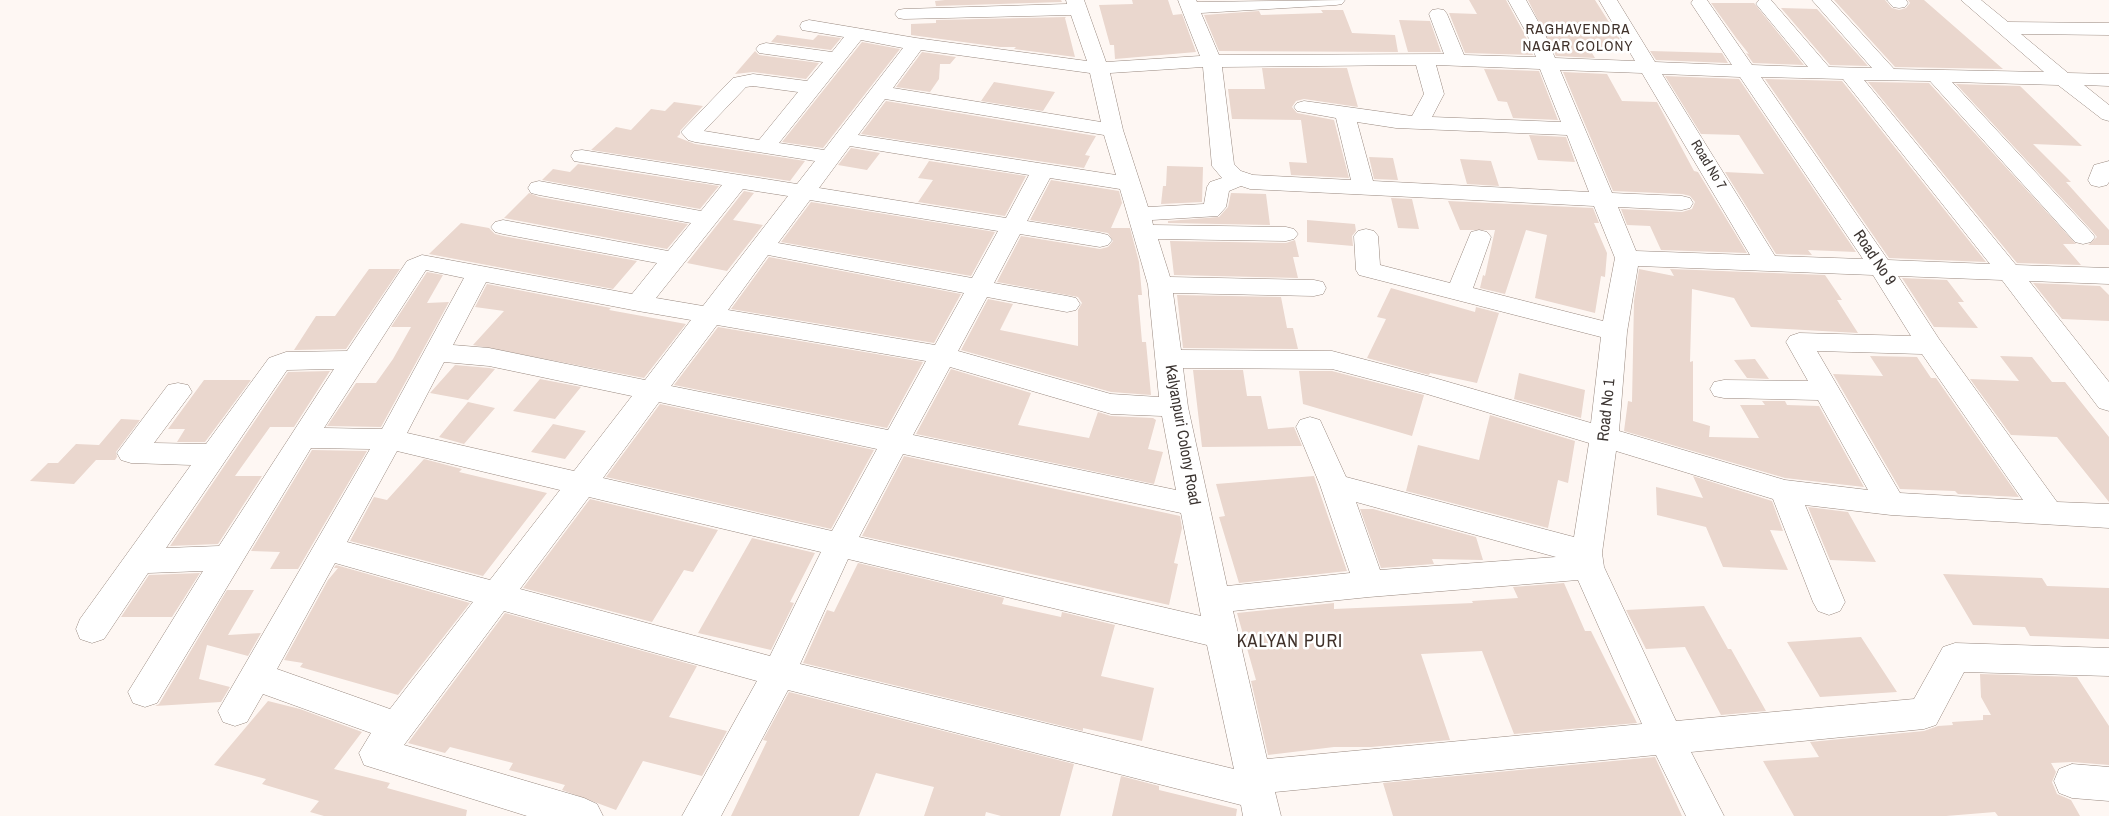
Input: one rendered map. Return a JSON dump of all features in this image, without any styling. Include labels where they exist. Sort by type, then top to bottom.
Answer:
[{"type":"street","points":[[764,146],[837,58],[863,35],[933,0]]},
{"type":"street","points":[[1336,0],[1189,4],[1212,61],[1223,166],[1233,176],[1250,182],[1682,203]]},
{"type":"street","points":[[1517,0],[1536,34],[1572,129],[1627,258],[2109,276]]},
{"type":"street","name":"Road No 7","points":[[1608,0],[1767,263]]},
{"type":"street","points":[[1821,0],[1889,75]]},
{"type":"street","points":[[1970,0],[2109,115]]},
{"type":"street","name":"Road No 9","points":[[1700,3],[1880,267],[1930,345],[2048,512]]},
{"type":"street","points":[[1765,4],[1824,73]]},
{"type":"street","points":[[904,14],[1076,5]]},
{"type":"street","name":"Kalyanpuri Colony Road","points":[[1076,5],[1099,68],[1128,184],[1160,285],[1174,407],[1214,600],[1258,795]]},
{"type":"street","points":[[1438,14],[1456,60]]},
{"type":"street","points":[[809,26],[916,44],[1099,68],[1212,61],[1424,59],[1937,77],[2109,80]]},
{"type":"street","points":[[2002,28],[2109,29]]},
{"type":"street","points":[[584,816],[377,753],[916,44]]},
{"type":"street","points":[[766,49],[837,58]]},
{"type":"street","points":[[1419,123],[1434,94],[1424,59]]},
{"type":"street","points":[[1850,74],[2009,272],[2097,371],[2109,401]]},
{"type":"street","points":[[1937,77],[2083,238]]},
{"type":"street","points":[[812,88],[752,80],[740,82],[692,132],[695,136],[764,146],[837,148],[1043,170],[1128,184]]},
{"type":"street","points":[[879,92],[1113,130]]},
{"type":"street","points":[[1304,107],[1396,122],[1572,129]]},
{"type":"street","points":[[1345,114],[1364,188]]},
{"type":"street","points":[[582,156],[1100,240]]},
{"type":"street","points":[[701,816],[778,673],[840,544],[1043,170]]},
{"type":"street","points":[[1140,223],[1210,211],[1215,207],[1218,187],[1240,179]]},
{"type":"street","points":[[638,303],[737,182]]},
{"type":"street","points":[[539,188],[706,219]]},
{"type":"street","points":[[1140,223],[1286,234]]},
{"type":"street","points":[[504,227],[673,259]]},
{"type":"street","points":[[1366,236],[1368,270],[1614,332]]},
{"type":"street","points":[[1459,293],[1479,237]]},
{"type":"street","points":[[762,247],[979,286],[1067,304]]},
{"type":"street","name":"Road No 1","points":[[1588,560],[1604,438],[1614,332],[1627,258]]},
{"type":"street","points":[[145,692],[303,438],[419,264],[426,262],[638,303],[941,355],[1111,404],[1174,407]]},
{"type":"street","points":[[235,711],[390,439],[479,272]]},
{"type":"street","points":[[1160,285],[1314,288]]},
{"type":"street","points":[[1890,504],[1799,342],[1930,345]]},
{"type":"street","points":[[436,352],[489,357],[1195,505]]},
{"type":"street","points":[[1168,359],[1332,360],[1431,386],[1785,491],[1890,504],[2109,516]]},
{"type":"street","points":[[92,629],[278,364],[286,361],[354,360]]},
{"type":"street","points":[[1724,389],[1826,391]]},
{"type":"street","points":[[178,392],[131,454],[215,455]]},
{"type":"street","points":[[1310,427],[1335,485],[1369,584]]},
{"type":"street","points":[[303,438],[390,439],[1223,634]]},
{"type":"street","points":[[1335,485],[1588,560],[1666,738],[1706,816]]},
{"type":"street","points":[[1785,491],[1829,602]]},
{"type":"street","points":[[328,549],[778,673],[1258,795],[1666,738],[1924,714],[1954,657],[2109,662]]},
{"type":"street","points":[[141,561],[229,558]]},
{"type":"street","points":[[1214,600],[1588,560]]},
{"type":"street","points":[[255,676],[397,727]]},
{"type":"street","points":[[2072,781],[2109,784]]},
{"type":"building","points":[[1061,0],[1062,2],[936,6],[935,1]]},
{"type":"building","points":[[1132,0],[1168,0],[1173,15],[1182,14],[1196,52],[1115,59],[1114,45],[1110,45],[1099,5],[1133,4]]},
{"type":"building","points":[[1469,0],[1506,0],[1525,35],[1533,55],[1465,53],[1449,13],[1477,14]]},
{"type":"building","points":[[1528,0],[1595,0],[1626,49],[1589,48],[1595,58],[1556,56]]},
{"type":"building","points":[[1834,0],[1885,0],[1892,8],[1899,10],[1906,8],[1910,3],[1908,0],[1924,0],[2003,69],[1895,67]]},
{"type":"building","points":[[1711,3],[1754,3],[1804,65],[1753,63],[1746,53],[1749,54]]},
{"type":"building","points":[[1781,8],[1817,9],[1868,66],[1830,65]]},
{"type":"building","points":[[1321,10],[1343,10],[1352,33],[1395,35],[1398,52],[1219,51],[1204,15],[1259,11],[1261,15],[1323,13]]},
{"type":"building","points":[[1066,17],[1075,57],[1014,49],[1016,47],[1000,47],[911,35],[911,24],[936,23],[936,20]]},
{"type":"building","points":[[1399,20],[1430,21],[1441,52],[1408,52]]},
{"type":"building","points":[[777,35],[813,40],[818,35],[841,38],[831,50],[771,42]]},
{"type":"building","points":[[862,42],[900,49],[823,148],[782,142]]},
{"type":"building","points":[[755,51],[759,55],[819,63],[806,79],[753,72],[735,74]]},
{"type":"building","points":[[1650,51],[1722,53],[1728,63],[1656,60]]},
{"type":"building","points":[[922,52],[956,57],[950,64],[940,64],[939,79],[930,92],[896,87]]},
{"type":"building","points":[[1262,68],[1347,68],[1358,107],[1304,99],[1296,101],[1292,107],[1297,113],[1334,120],[1349,178],[1291,175],[1289,162],[1307,163],[1301,120],[1232,119],[1228,89],[1265,89]]},
{"type":"building","points":[[1484,69],[1539,71],[1558,120],[1513,118],[1507,102],[1498,101]]},
{"type":"building","points":[[1563,72],[1607,74],[1622,101],[1657,102],[1694,171],[1698,172],[1747,253],[1661,250],[1650,226],[1627,225],[1621,209],[1682,212],[1692,209],[1695,202],[1690,196],[1682,194],[1613,191]]},
{"type":"building","points":[[1665,76],[1739,79],[1856,252],[1808,250],[1812,255],[1776,254],[1725,172],[1764,174],[1739,135],[1701,134]]},
{"type":"building","points":[[1765,79],[1842,81],[1986,262],[1889,258]]},
{"type":"building","points":[[994,82],[1055,92],[1043,111],[981,101]]},
{"type":"building","points":[[1868,82],[1929,83],[2076,244],[2063,244],[2081,265],[2017,263]]},
{"type":"building","points":[[1956,84],[2020,86],[2082,146],[2033,144],[2071,182],[2066,182],[2109,230],[2109,245],[2088,245],[2097,237]]},
{"type":"building","points":[[886,101],[1096,136],[1085,155],[1090,156],[1084,168],[861,134]]},
{"type":"building","points":[[674,102],[703,106],[680,131],[677,137],[695,144],[805,161],[790,181],[591,150],[616,127],[631,130],[651,109],[665,111]]},
{"type":"building","points":[[1529,135],[1566,137],[1575,162],[1538,160]]},
{"type":"building","points":[[851,148],[880,153],[867,170],[838,165]]},
{"type":"building","points":[[1369,157],[1393,158],[1398,180],[1374,179]]},
{"type":"building","points":[[1460,159],[1491,161],[1499,186],[1467,184]]},
{"type":"building","points":[[929,161],[1026,176],[1005,216],[918,202],[933,180],[918,178]]},
{"type":"building","points":[[578,164],[719,186],[700,209],[542,180],[553,169],[570,172]]},
{"type":"building","points":[[1167,166],[1203,167],[1202,202],[1161,204],[1163,186],[1166,186]]},
{"type":"building","points":[[1051,180],[1119,191],[1122,203],[1111,228],[1130,228],[1139,262],[1142,295],[1138,295],[1142,342],[1146,342],[1151,395],[1111,392],[961,350],[988,299],[1013,304],[1000,330],[1078,346],[1078,310],[1082,303],[1078,297],[997,282],[1021,236],[1100,249],[1108,247],[1113,241],[1108,233],[1030,220]]},
{"type":"building","points":[[744,191],[754,193],[733,220],[763,225],[727,271],[687,263]]},
{"type":"building","points":[[529,193],[539,197],[688,224],[667,249],[504,218]]},
{"type":"building","points":[[1231,193],[1266,194],[1270,225],[1168,223],[1168,221],[1219,217],[1228,207]]},
{"type":"building","points":[[1391,198],[1412,199],[1419,229],[1398,228]]},
{"type":"building","points":[[1448,201],[1593,208],[1599,223],[1594,223],[1607,253],[1605,277],[1601,276],[1595,313],[1535,298],[1547,235],[1526,230],[1505,294],[1480,288],[1483,275],[1485,276],[1495,230],[1460,230]]},
{"type":"building","points":[[811,202],[995,232],[971,276],[781,242]]},
{"type":"building","points":[[1307,220],[1355,224],[1356,231],[1352,236],[1353,246],[1307,242]]},
{"type":"building","points":[[461,223],[489,228],[495,234],[503,236],[637,261],[613,289],[429,254]]},
{"type":"building","points":[[1295,240],[1299,257],[1293,257],[1298,278],[1174,275],[1170,241],[1286,243]]},
{"type":"building","points":[[769,257],[961,294],[934,343],[731,309]]},
{"type":"building","points":[[369,269],[400,269],[346,349],[294,350],[316,316],[335,316]]},
{"type":"building","points":[[1639,269],[1674,276],[1670,269],[1825,275],[1842,300],[1837,300],[1858,333],[1751,327],[1734,298],[1692,289],[1690,362],[1693,361],[1693,421],[1710,426],[1709,437],[1759,438],[1740,405],[1765,405],[1762,401],[1785,401],[1787,405],[1819,406],[1864,487],[1785,478],[1624,431],[1628,401],[1632,402],[1634,301]]},
{"type":"building","points":[[427,272],[443,275],[427,303],[449,302],[381,427],[327,426],[356,383],[376,383],[393,359],[411,327],[391,327]]},
{"type":"building","points":[[1902,278],[1947,280],[1964,302],[1958,302],[1978,328],[1934,327]]},
{"type":"building","points":[[2033,283],[2100,286],[2109,295],[2109,321],[2062,319]]},
{"type":"building","points":[[487,284],[686,324],[644,378],[473,345],[504,311],[475,307]]},
{"type":"building","points":[[1391,288],[1475,312],[1476,307],[1499,313],[1477,383],[1430,373],[1429,375],[1367,358],[1386,319],[1377,317]]},
{"type":"building","points":[[1177,295],[1281,297],[1287,328],[1293,328],[1298,349],[1183,348]]},
{"type":"building","points":[[718,327],[923,362],[887,428],[674,385]]},
{"type":"building","points":[[1870,356],[1917,357],[1931,378],[1936,378],[2019,497],[1958,494],[1955,491],[1900,489],[1833,374],[1883,376]]},
{"type":"building","points":[[2000,356],[2032,357],[2052,382],[2065,382],[2109,437],[2109,502],[2057,437],[2011,435],[1970,379],[2019,381]]},
{"type":"building","points":[[1755,359],[1769,379],[1747,378],[1734,360]]},
{"type":"building","points":[[455,365],[495,369],[468,400],[430,393]]},
{"type":"building","points":[[951,369],[1031,393],[1018,425],[1089,438],[1098,412],[1111,416],[1153,418],[1156,420],[1148,449],[1163,452],[1154,484],[916,434]]},
{"type":"building","points":[[1193,370],[1243,370],[1247,396],[1261,396],[1268,429],[1294,427],[1302,446],[1202,447]]},
{"type":"building","points":[[330,371],[294,427],[270,427],[235,476],[262,476],[218,544],[170,546],[288,372]]},
{"type":"building","points":[[1299,371],[1332,371],[1424,395],[1412,436],[1303,404]]},
{"type":"building","points":[[1519,373],[1585,390],[1581,418],[1514,399]]},
{"type":"building","points":[[540,379],[581,387],[555,419],[513,411]]},
{"type":"building","points":[[204,380],[251,380],[205,442],[177,442],[185,429],[168,429]]},
{"type":"building","points":[[468,402],[495,408],[464,444],[439,437]]},
{"type":"building","points":[[660,404],[874,450],[831,529],[606,477]]},
{"type":"building","points":[[1490,415],[1575,441],[1568,483],[1558,480],[1548,528],[1406,491],[1418,445],[1479,460]]},
{"type":"building","points":[[121,419],[140,420],[116,452],[117,457],[115,460],[96,460],[74,484],[30,481],[48,463],[58,463],[76,444],[99,445]]},
{"type":"building","points":[[553,424],[586,431],[565,459],[531,452]]},
{"type":"building","points":[[312,450],[367,451],[298,569],[270,569],[280,552],[251,551]]},
{"type":"building","points":[[904,456],[1180,516],[1182,528],[1174,563],[1178,564],[1169,605],[862,536]]},
{"type":"building","points":[[424,459],[462,469],[459,472],[547,493],[483,576],[350,541],[374,497],[387,500]]},
{"type":"building","points":[[1314,476],[1347,571],[1239,583],[1219,517],[1225,516],[1216,484]]},
{"type":"building","points":[[1693,476],[1772,501],[1783,531],[1770,530],[1788,570],[1723,567],[1706,527],[1657,515],[1656,487],[1703,498]]},
{"type":"building","points":[[590,499],[718,530],[693,572],[684,570],[652,622],[523,588]]},
{"type":"building","points":[[1808,507],[1848,512],[1876,562],[1830,560]]},
{"type":"building","points":[[1360,509],[1373,509],[1476,537],[1483,560],[1432,559],[1434,564],[1381,568]]},
{"type":"building","points":[[752,538],[815,553],[790,602],[794,603],[771,650],[698,633]]},
{"type":"building","points":[[858,563],[1004,598],[1002,604],[1061,617],[1062,612],[1115,625],[1101,676],[1154,688],[1142,741],[1083,728],[1083,731],[803,663],[827,610],[834,612]]},
{"type":"building","points":[[336,565],[470,603],[398,695],[300,667],[303,663],[284,660],[328,580],[338,568],[334,568]]},
{"type":"building","points":[[200,573],[172,617],[121,617],[149,575]]},
{"type":"building","points":[[1943,574],[2042,578],[2047,586],[2109,588],[2109,639],[2030,636],[2025,627],[1973,625]]},
{"type":"building","points":[[1564,583],[1585,631],[1591,631],[1637,723],[1514,734],[1482,651],[1421,654],[1450,740],[1371,747],[1334,747],[1268,755],[1251,681],[1256,680],[1237,613],[1334,603],[1334,609],[1473,603],[1472,601],[1518,598],[1513,587]]},
{"type":"building","points":[[227,590],[254,590],[228,635],[261,633],[248,656],[207,645],[199,679],[230,687],[221,702],[155,706],[159,704]]},
{"type":"building","points":[[1704,606],[1766,711],[1721,715],[1685,647],[1646,649],[1626,610]]},
{"type":"building","points":[[505,613],[697,666],[669,717],[727,731],[702,776],[643,761],[616,810],[562,790],[565,785],[509,770],[513,763],[450,747],[445,753],[408,743]]},
{"type":"building","points":[[1861,637],[1897,692],[1820,697],[1787,642]]},
{"type":"building","points":[[1980,674],[2077,677],[2109,726],[2109,765],[2072,762],[2051,763],[2056,772],[2052,782],[2057,794],[2071,800],[2080,816],[1998,816],[1995,812],[1946,816],[1794,816],[1763,761],[1819,757],[1810,742],[1924,731],[1938,726],[1953,725],[1952,722],[1983,720],[1983,715],[1991,715],[1981,697]]},
{"type":"building","points":[[789,692],[1074,764],[1060,816],[1001,816],[986,812],[985,816],[924,816],[934,787],[876,773],[859,816],[731,816],[767,741],[763,740]]},
{"type":"building","points":[[268,701],[300,709],[362,732],[334,769],[390,783],[387,788],[467,810],[466,816],[324,816],[310,812],[319,801],[262,784],[266,779],[214,765]]},
{"type":"building","points":[[1655,757],[1682,816],[1393,816],[1383,783]]},
{"type":"building","points":[[1121,776],[1159,786],[1159,790],[1237,809],[1236,816],[1112,816]]},
{"type":"district","name":"RAGHAVENDRA NAGAR COLONY","points":[[1578,38]]},
{"type":"district","name":"KALYAN PURI","points":[[1290,642]]}]
